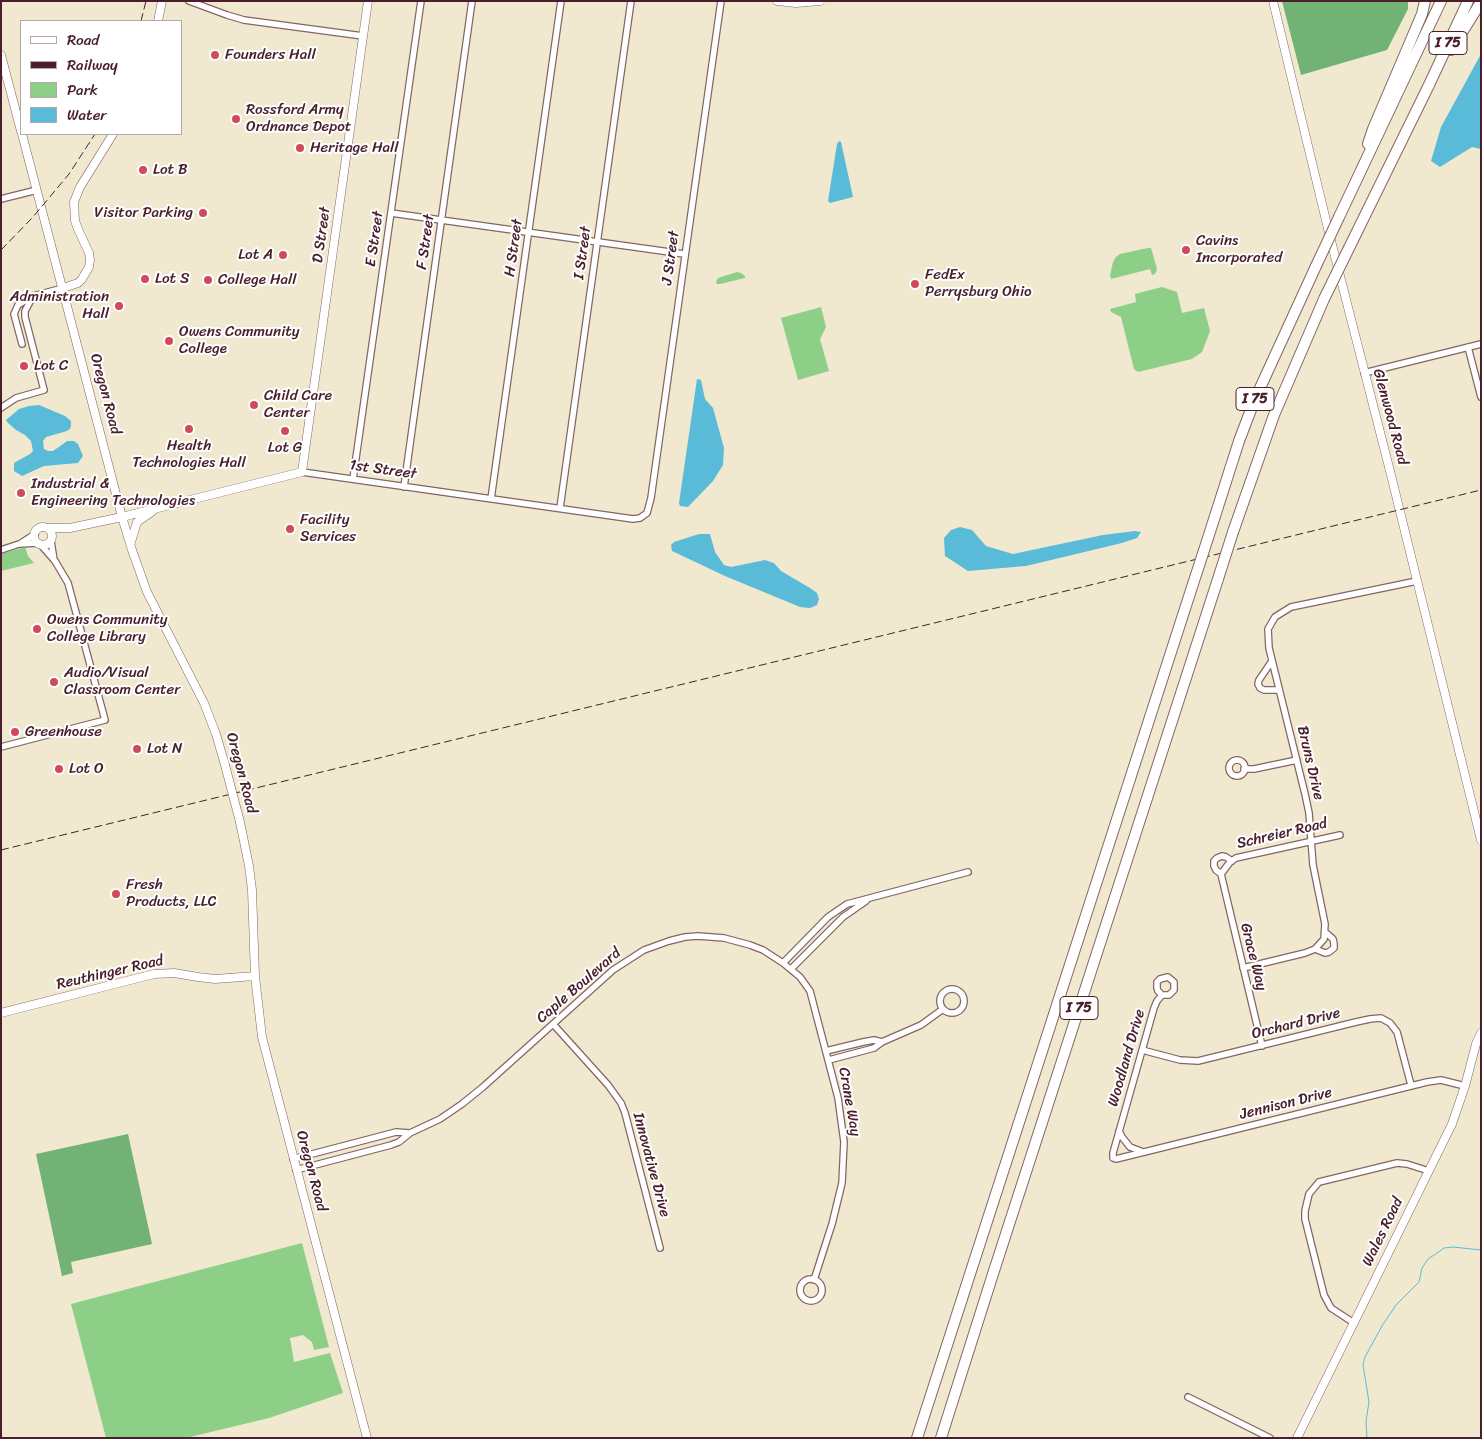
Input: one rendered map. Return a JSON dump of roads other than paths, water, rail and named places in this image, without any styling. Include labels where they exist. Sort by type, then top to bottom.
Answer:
[{"type":"highway","points":[[1354,187],[1373,129],[1422,14],[1425,1]]},
{"type":"highway","name":"I 75","points":[[917,1438],[1239,441],[1255,399],[1316,266],[1441,1]]},
{"type":"highway","name":"I 75","points":[[941,1438],[1233,532],[1274,414],[1324,299],[1468,1]]},
{"type":"highway","points":[[1429,85],[1481,2]]},
{"type":"street","points":[[158,20],[162,1]]},
{"type":"street","points":[[189,1],[244,20],[364,36]]},
{"type":"street","name":"D Street","points":[[302,472],[368,1]]},
{"type":"street","name":"E Street","points":[[353,480],[420,1]]},
{"type":"street","name":"F Street","points":[[404,487],[472,1]]},
{"type":"street","name":"H Street","points":[[491,499],[561,1]]},
{"type":"street","name":"I Street","points":[[560,508],[632,1]]},
{"type":"street","name":"J Street","points":[[644,516],[648,509],[650,498],[720,1]]},
{"type":"street","points":[[777,1],[807,3],[820,1]]},
{"type":"street","name":"Glenwood Road","points":[[1273,1],[1364,373],[1478,814],[1481,840]]},
{"type":"street","name":"Oregon Road","points":[[1,55],[20,125]]},
{"type":"street","name":"Oregon Road","points":[[23,135],[122,517],[147,592],[204,702],[225,765],[249,866],[254,908],[255,976],[262,1037],[367,1438]]},
{"type":"street","points":[[22,344],[14,314],[22,302],[33,296],[78,283],[90,267],[89,253],[75,221],[74,202],[80,187],[112,135]]},
{"type":"street","points":[[1,199],[37,190]]},
{"type":"street","points":[[391,212],[684,254]]},
{"type":"street","points":[[1,408],[16,398],[44,390],[25,311],[33,296]]},
{"type":"street","points":[[1364,373],[1481,344]]},
{"type":"street","points":[[1468,347],[1481,397]]},
{"type":"street","name":"1st Street","points":[[70,528],[122,517],[302,472],[633,519],[644,516]]},
{"type":"street","points":[[131,544],[137,522],[159,508]]},
{"type":"street","points":[[1,550],[19,544],[34,534],[39,528],[70,528]]},
{"type":"street","points":[[48,528],[52,532],[54,560]]},
{"type":"street","points":[[19,544],[47,544],[70,528]]},
{"type":"street","points":[[1,747],[105,720],[70,591],[64,576],[54,560],[34,538],[34,534]]},
{"type":"street","name":"Bruns Drive","points":[[1243,968],[1315,949],[1325,953],[1334,948],[1333,939],[1325,932],[1324,917],[1312,866],[1309,813],[1268,640],[1268,629],[1272,620],[1284,610],[1298,605],[1417,581]]},
{"type":"street","points":[[1272,661],[1258,680],[1258,684],[1264,690],[1279,690]]},
{"type":"street","points":[[1244,769],[1254,770],[1297,760]]},
{"type":"street","name":"Schreier Road","points":[[1232,861],[1222,856],[1214,861],[1214,866],[1220,874],[1236,858],[1340,835]]},
{"type":"street","points":[[787,966],[816,927],[837,910],[851,902],[968,872]]},
{"type":"street","name":"Grace Way","points":[[1220,874],[1262,1046]]},
{"type":"street","points":[[787,966],[856,906],[874,896]]},
{"type":"street","points":[[1315,949],[1322,942],[1325,932]]},
{"type":"street","name":"Caple Boulevard","points":[[296,1170],[391,1145],[399,1142],[410,1133],[440,1119],[483,1087],[623,963],[644,950],[685,937],[724,938],[763,950],[787,966]]},
{"type":"street","name":"Crane Way","points":[[787,966],[806,984],[810,991],[841,1112],[844,1157],[842,1183],[814,1280]]},
{"type":"street","name":"Reuthinger Road","points":[[1,1013],[154,974],[174,973],[215,979],[255,976]]},
{"type":"street","points":[[953,989],[962,994],[964,1003],[959,1010],[955,1013],[949,1013],[943,1009],[940,1000],[941,995],[946,990],[953,989]]},
{"type":"street","name":"Woodland Drive","points":[[1114,1159],[1113,1153],[1154,1008],[1162,995]]},
{"type":"street","points":[[829,1060],[874,1048],[882,1042],[921,1025],[943,1009]]},
{"type":"street","name":"Orchard Drive","points":[[1142,1050],[1180,1060],[1198,1061],[1356,1022],[1381,1018],[1390,1022],[1397,1032],[1411,1085]]},
{"type":"street","name":"Innovative Drive","points":[[553,1024],[608,1086],[626,1113],[660,1248]]},
{"type":"street","name":"Wales Road","points":[[1296,1438],[1452,1124],[1481,1033]]},
{"type":"street","points":[[826,1051],[874,1040],[882,1042]]},
{"type":"street","name":"Jennison Drive","points":[[1114,1159],[1146,1153],[1434,1080],[1465,1086]]},
{"type":"street","name":"Woodland Drive","points":[[1119,1131],[1130,1147],[1146,1153]]},
{"type":"street","name":"Caple Boulevard","points":[[293,1159],[396,1132],[410,1133]]},
{"type":"street","points":[[1354,1323],[1331,1308],[1324,1295],[1305,1219],[1308,1194],[1319,1182],[1397,1163],[1429,1171]]},
{"type":"street","points":[[1188,1397],[1270,1438]]},
{"type":"water","points":[[1481,54],[1481,149],[1472,147],[1440,167],[1431,161],[1441,127]]},
{"type":"water","points":[[839,141],[841,142],[853,197],[830,203],[828,201]]},
{"type":"water","points":[[697,379],[701,380],[705,399],[713,408],[724,448],[723,465],[713,481],[688,507],[680,506],[679,503]]},
{"type":"water","points":[[39,405],[65,416],[71,421],[70,429],[67,431],[46,437],[43,441],[44,449],[53,451],[67,441],[74,441],[78,444],[83,456],[78,463],[44,466],[22,476],[14,471],[14,463],[33,451],[31,441],[6,420],[19,409]]},
{"type":"water","points":[[960,527],[972,530],[986,546],[1013,554],[1103,535],[1141,532],[1137,538],[1122,543],[1026,566],[968,571],[945,556],[944,538],[951,530]]},
{"type":"water","points":[[699,534],[710,534],[715,552],[724,565],[731,567],[765,560],[774,563],[781,571],[817,593],[819,599],[817,605],[810,608],[800,607],[725,576],[672,551],[671,545],[674,542]]},
{"type":"waterway","points":[[1367,1438],[1366,1421],[1369,1402],[1363,1365],[1365,1357],[1382,1326],[1396,1305],[1419,1282],[1422,1268],[1428,1259],[1444,1248],[1481,1250]]},
{"type":"railway","points":[[141,20],[146,1]]},
{"type":"railway","points":[[1,250],[33,217],[69,174],[94,135]]},
{"type":"railway","points":[[1,850],[1481,490]]},
{"type":"place","name":"Founders Hall","points":[[215,55]]},
{"type":"place","name":"Rossford Army Ordnance Depot","points":[[236,119]]},
{"type":"place","name":"Heritage Hall","points":[[300,148]]},
{"type":"place","name":"Lot B","points":[[143,170]]},
{"type":"place","name":"Visitor Parking","points":[[203,213]]},
{"type":"place","name":"Cavins Incorporated","points":[[1186,250]]},
{"type":"place","name":"Lot A","points":[[283,255]]},
{"type":"place","name":"Lot S","points":[[145,279]]},
{"type":"place","name":"College Hall","points":[[208,280]]},
{"type":"place","name":"FedEx Perrysburg Ohio","points":[[915,284]]},
{"type":"place","name":"Administration Hall","points":[[119,306]]},
{"type":"place","name":"Owens Community College","points":[[169,341]]},
{"type":"place","name":"Lot C","points":[[24,366]]},
{"type":"place","name":"Child Care Center","points":[[254,405]]},
{"type":"place","name":"Health Technologies Hall","points":[[189,429]]},
{"type":"place","name":"Lot G","points":[[285,431]]},
{"type":"place","name":"Industrial & Engineering Technologies","points":[[21,493]]},
{"type":"place","name":"Facility Services","points":[[290,529]]},
{"type":"place","name":"Owens Community College Library","points":[[37,629]]},
{"type":"place","name":"Audio/Visual Classroom Center","points":[[54,682]]},
{"type":"place","name":"Greenhouse","points":[[15,732]]},
{"type":"place","name":"Lot N","points":[[137,749]]},
{"type":"place","name":"Lot O","points":[[59,769]]},
{"type":"place","name":"Fresh Products, LLC","points":[[116,894]]}]
